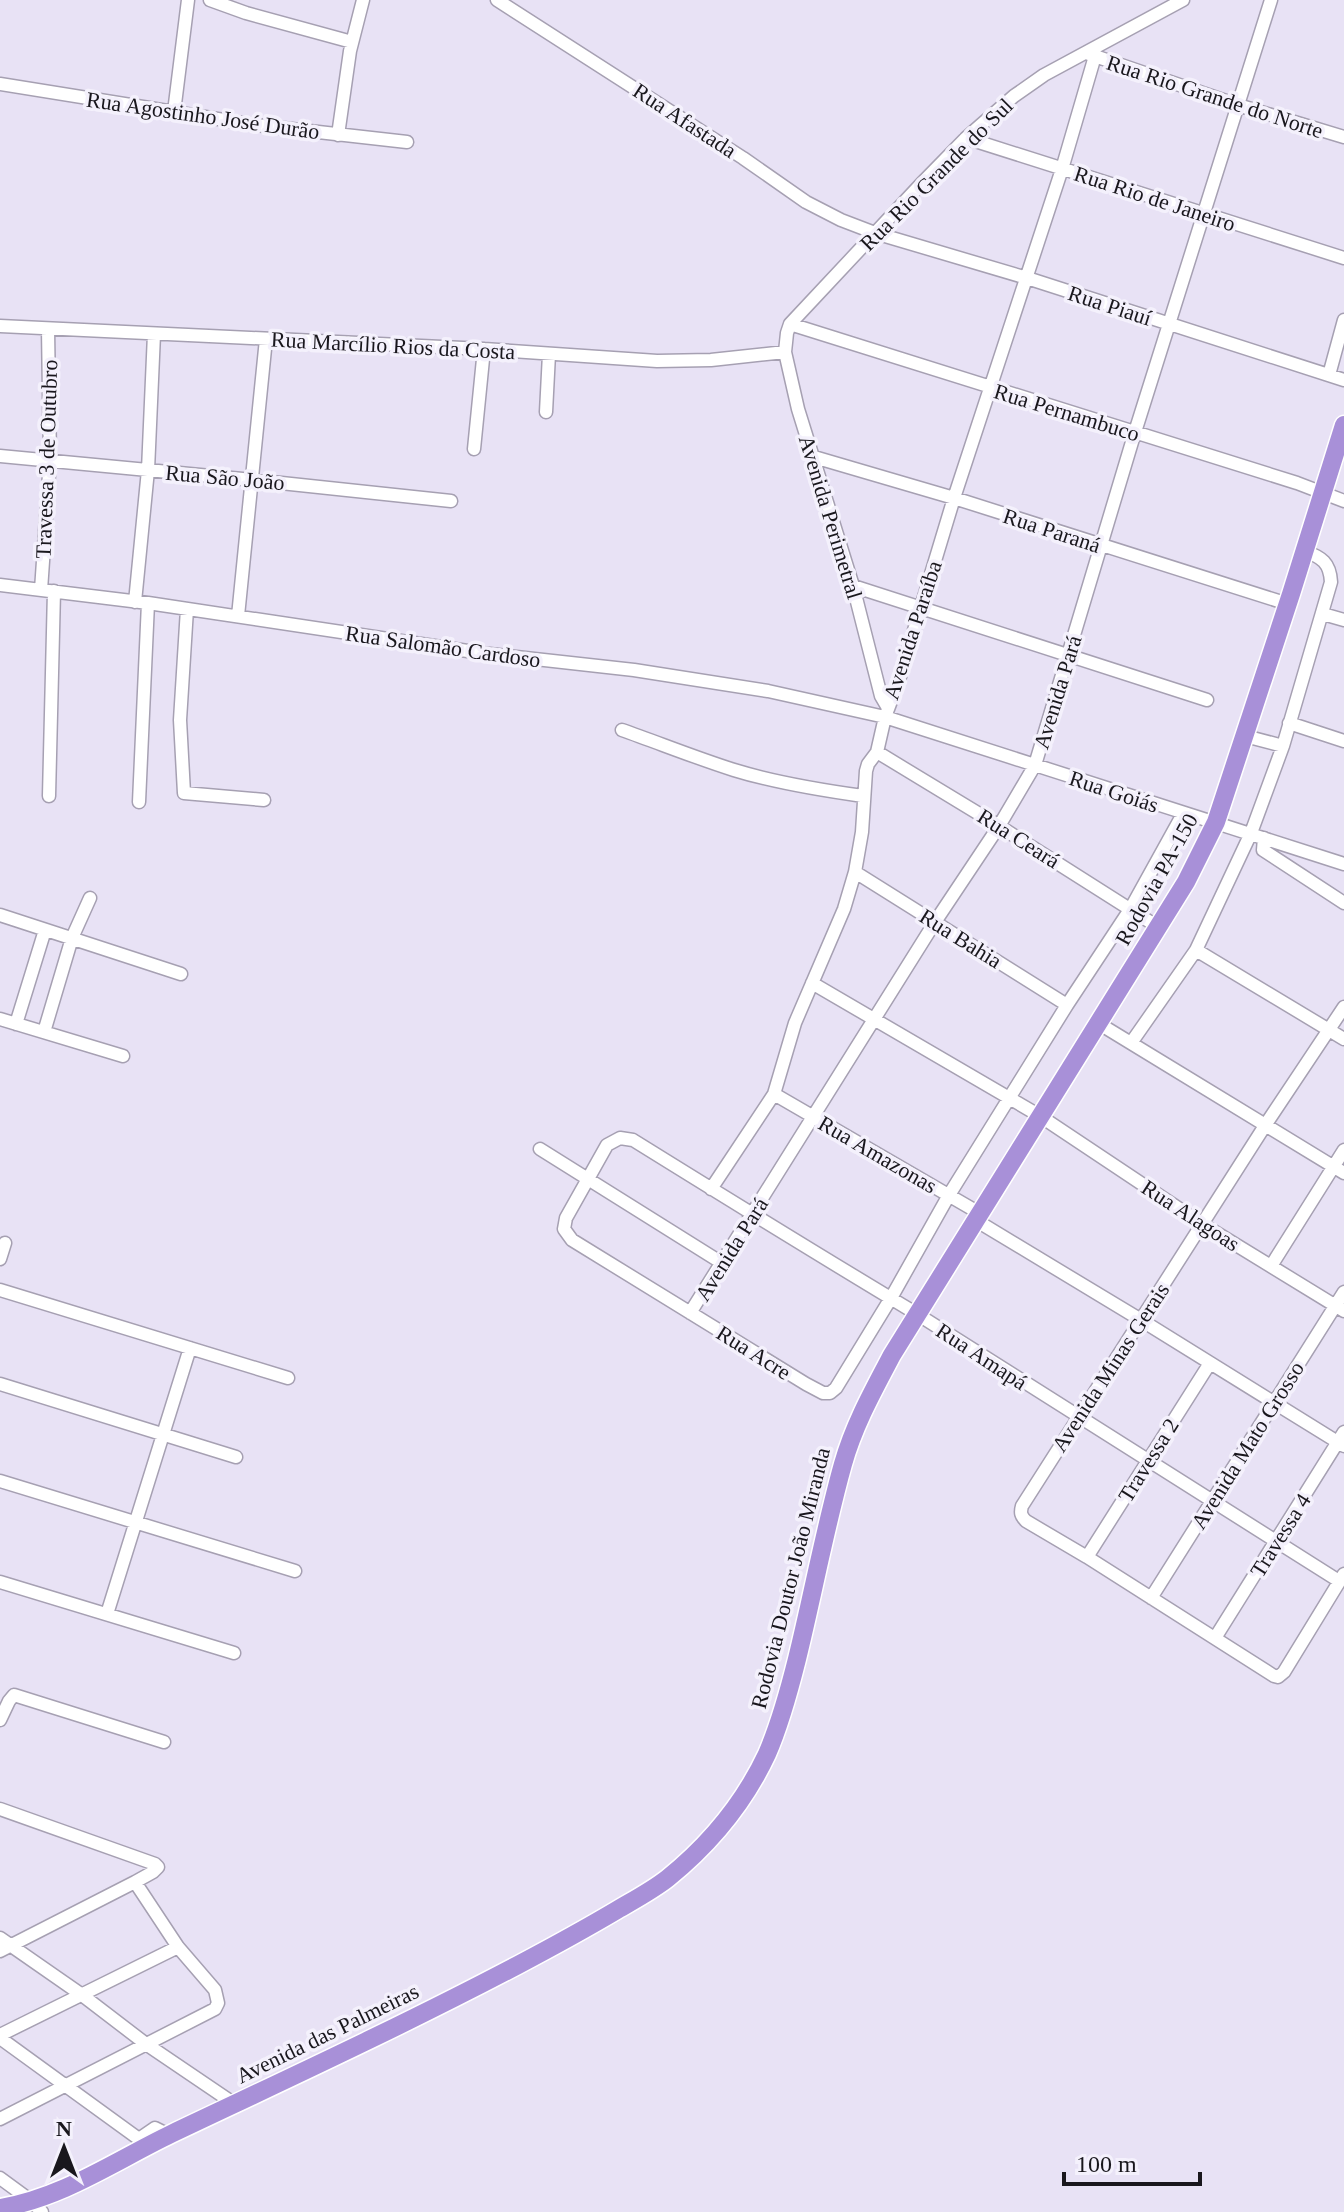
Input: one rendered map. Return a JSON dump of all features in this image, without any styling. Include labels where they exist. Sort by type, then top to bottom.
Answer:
[{"type":"highway","name":"Rodovia PA-150","points":[[917,1314],[1186,882],[1216,822],[1344,425]]},
{"type":"highway","name":"Rodovia Doutor João Miranda","points":[[666,1880],[700,1850],[728,1819],[767,1753],[787,1699],[853,1433],[917,1314]]},
{"type":"highway","name":"Avenida das Palmeiras","points":[[0,2208],[36,2206],[58,2191],[169,2135],[483,1983],[579,1932],[666,1880]]},
{"type":"street","points":[[174,112],[188,0]]},
{"type":"street","points":[[210,0],[248,6],[352,42]]},
{"type":"street","points":[[338,135],[352,42],[363,0]]},
{"type":"street","name":"Rua Rio Grande do Sul","points":[[790,324],[966,138],[1026,87],[1091,55],[1183,0]]},
{"type":"street","name":"Avenida Pará","points":[[690,1313],[1035,765],[1135,432],[1271,0]]},
{"type":"street","name":"Rua Afastada","points":[[505,2],[806,202],[875,233]]},
{"type":"street","name":"Rua Rio Grande do Norte","points":[[1091,55],[1344,137]]},
{"type":"street","name":"Avenida Paraíba","points":[[711,1189],[774,1094],[795,1023],[844,909],[862,832],[868,764],[877,752],[886,712],[899,680],[954,498],[1062,169],[1091,55]]},
{"type":"street","name":"Rua Agostinho José Durão","points":[[0,84],[270,127],[407,142]]},
{"type":"street","name":"Rua Rio de Janeiro","points":[[966,138],[1344,258]]},
{"type":"street","name":"Rua Piauí","points":[[875,233],[1027,278],[1344,380]]},
{"type":"street","points":[[1329,375],[1344,320]]},
{"type":"street","name":"Avenida Perimetral","points":[[790,324],[785,352],[798,409],[853,586],[886,712]]},
{"type":"street","name":"Rua Pernambuco","points":[[790,324],[1297,483],[1344,501]]},
{"type":"street","name":"Rua Marcílio Rios da Costa","points":[[0,326],[484,349],[657,361],[711,360],[785,352]]},
{"type":"street","name":"Travessa 3 de Outubro","points":[[48,329],[49,796]]},
{"type":"street","points":[[139,802],[141,602],[154,334]]},
{"type":"street","points":[[238,616],[266,339]]},
{"type":"street","points":[[474,449],[484,349]]},
{"type":"street","points":[[546,412],[549,354]]},
{"type":"street","name":"Rua São João","points":[[0,456],[451,501]]},
{"type":"street","name":"Rua Paraná","points":[[814,457],[1288,604]]},
{"type":"street","points":[[1131,1043],[1196,950],[1258,836],[1331,582],[1329,568],[1322,559],[1304,551]]},
{"type":"street","name":"Rua Salomão Cardoso","points":[[0,585],[141,602],[481,653],[704,680],[886,712]]},
{"type":"street","points":[[853,586],[1207,700]]},
{"type":"street","points":[[187,609],[180,720],[184,793],[264,800]]},
{"type":"street","points":[[1323,614],[1344,620]]},
{"type":"street","name":"Rua Goiás","points":[[886,712],[1035,765],[1344,864]]},
{"type":"street","points":[[1289,723],[1344,741]]},
{"type":"street","points":[[622,730],[762,778],[863,796]]},
{"type":"street","points":[[1245,736],[1283,746]]},
{"type":"street","name":"Rua Ceará","points":[[877,752],[1158,927]]},
{"type":"street","points":[[891,1298],[949,1195],[1131,908],[1183,814]]},
{"type":"street","points":[[1258,836],[1263,850],[1344,903]]},
{"type":"street","name":"Rua Bahia","points":[[855,872],[1067,1005]]},
{"type":"street","points":[[44,1032],[72,938],[90,898]]},
{"type":"street","points":[[0,915],[181,974]]},
{"type":"street","points":[[16,1024],[45,930]]},
{"type":"street","points":[[1196,950],[1344,1039]]},
{"type":"street","points":[[812,983],[1010,1099]]},
{"type":"street","points":[[1202,1224],[1344,1007]]},
{"type":"street","points":[[0,1019],[123,1056]]},
{"type":"street","points":[[1098,1023],[1339,1170]]},
{"type":"street","name":"Rua Amazonas","points":[[774,1094],[949,1195],[979,1218],[1141,1320]]},
{"type":"street","name":"Rua Alagoas","points":[[1010,1099],[1340,1309]]},
{"type":"street","name":"Rua Amapá","points":[[587,1179],[607,1145],[620,1138],[633,1140],[917,1314],[1211,1501],[1342,1578]]},
{"type":"street","points":[[540,1149],[722,1263]]},
{"type":"street","points":[[1271,1266],[1339,1170],[1344,1150]]},
{"type":"street","name":"Rua Acre","points":[[587,1179],[564,1225],[565,1233],[572,1240],[823,1393],[830,1393],[836,1388],[891,1298]]},
{"type":"street","name":"Avenida Minas Gerais","points":[[1087,1557],[1026,1521],[1022,1517],[1022,1506],[1202,1224]]},
{"type":"street","points":[[0,1259],[5,1243]]},
{"type":"street","points":[[0,1290],[288,1378]]},
{"type":"street","name":"Avenida Mato Grosso","points":[[1151,1598],[1274,1403],[1340,1309],[1344,1292]]},
{"type":"street","points":[[1141,1320],[1274,1403],[1342,1440]]},
{"type":"street","points":[[107,1614],[190,1348]]},
{"type":"street","name":"Travessa 2","points":[[1087,1557],[1210,1363]]},
{"type":"street","points":[[0,1384],[236,1457]]},
{"type":"street","name":"Travessa 4","points":[[1215,1638],[1342,1440]]},
{"type":"street","points":[[0,1481],[295,1571]]},
{"type":"street","points":[[1087,1557],[1274,1676],[1281,1675],[1342,1578]]},
{"type":"street","points":[[0,1582],[234,1653]]},
{"type":"street","points":[[0,1720],[14,1695],[164,1742]]},
{"type":"street","points":[[0,1809],[158,1867],[135,1882],[4,1945]]},
{"type":"street","points":[[0,2119],[211,2013],[218,2003],[215,1990],[178,1947],[135,1882]]},
{"type":"street","points":[[4,1945],[82,1995],[146,2044],[236,2105]]},
{"type":"street","points":[[169,2135],[155,2128],[139,2139],[0,2037],[178,1947]]},
{"type":"street","points":[[0,2178],[36,2206]]}]
